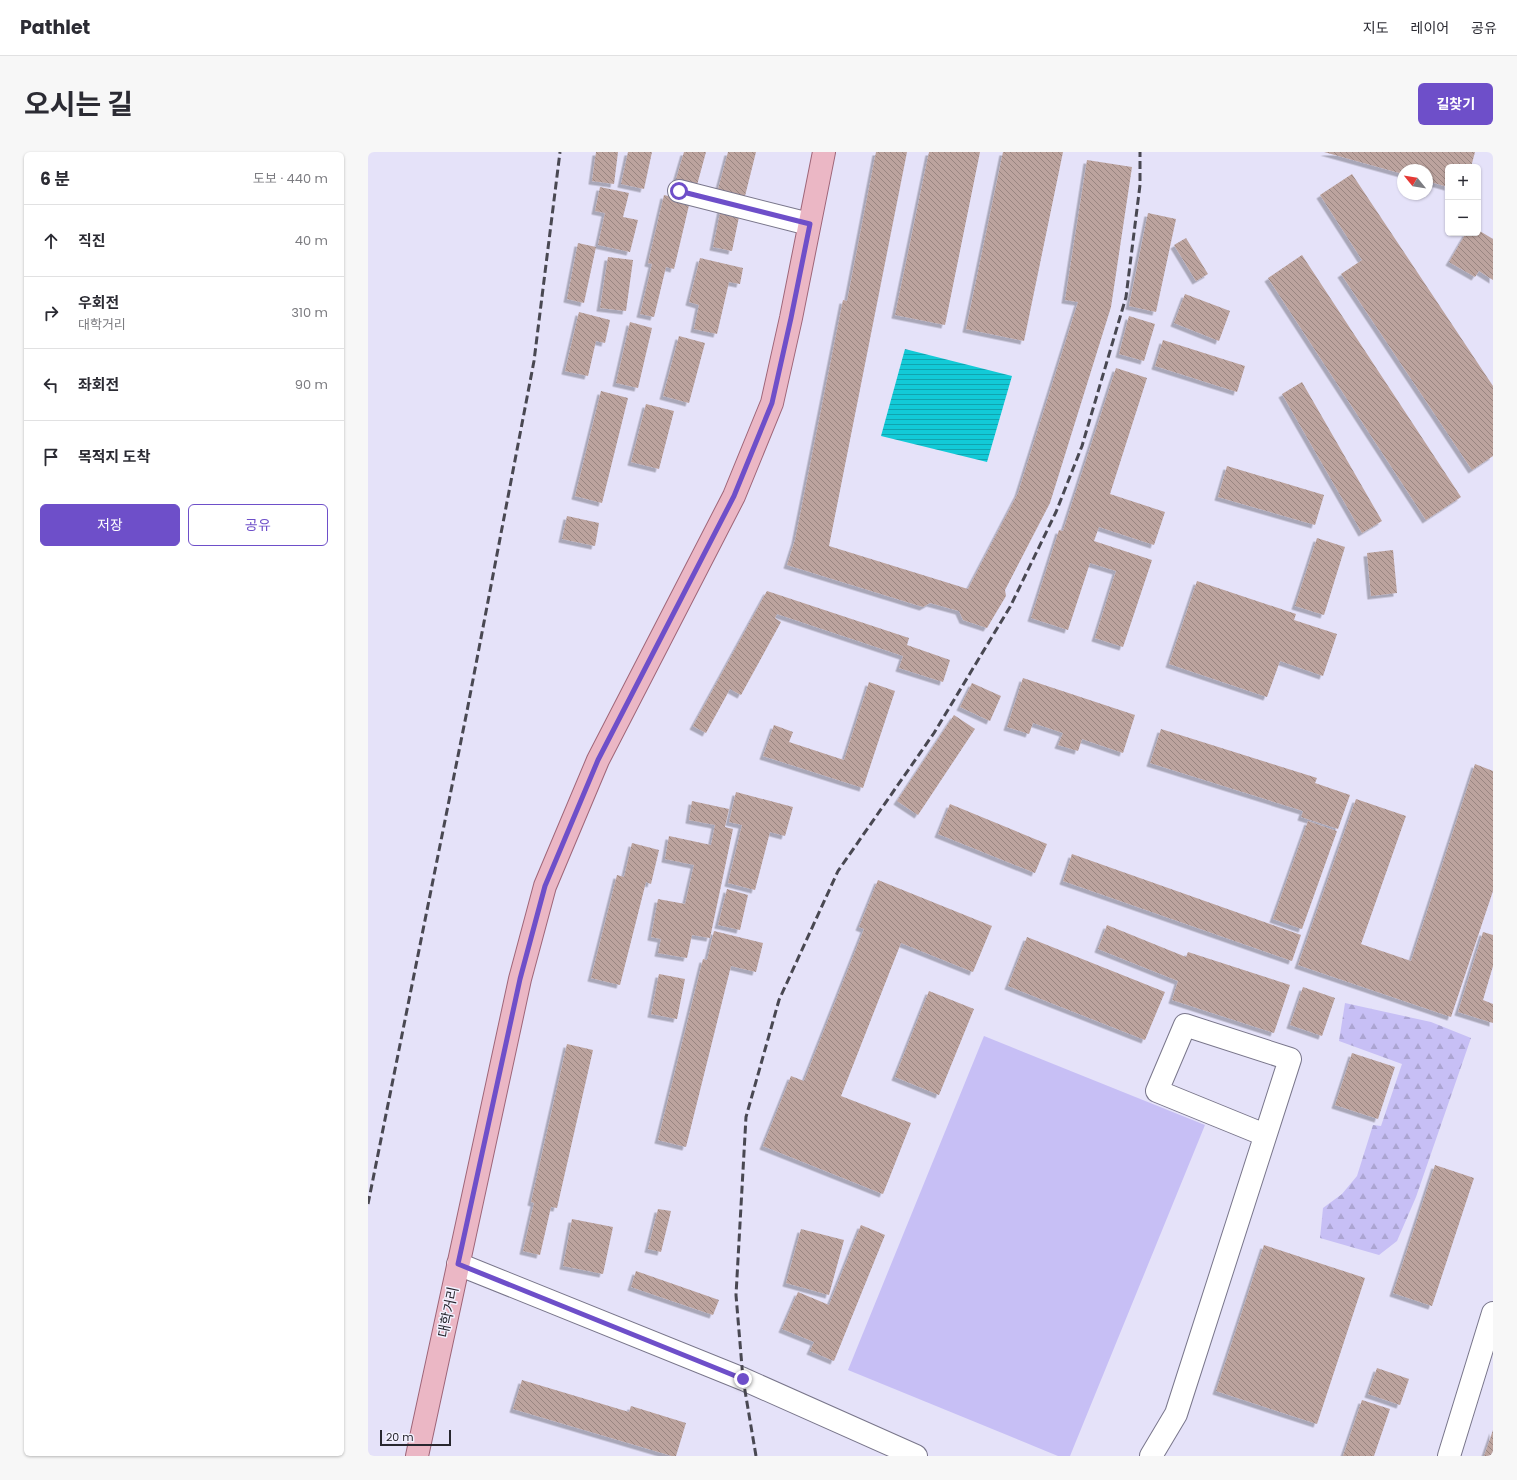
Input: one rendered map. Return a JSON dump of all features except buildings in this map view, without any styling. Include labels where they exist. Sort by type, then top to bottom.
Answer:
[{"type":"main road","name":"대학거리","points":[[417,1456],[520,979],[545,886],[598,760],[734,496],[772,403],[791,318],[824,152]]},
{"type":"street","points":[[679,191],[810,224]]},
{"type":"street","points":[[1151,1456],[1176,1414],[1266,1135],[1290,1059],[1184,1025],[1157,1091],[1266,1135]]},
{"type":"street","points":[[458,1264],[743,1379],[916,1456]]},
{"type":"street","points":[[1449,1456],[1493,1313]]},
{"type":"green space","points":[[1345,1003],[1431,1022],[1471,1038],[1416,1197],[1397,1241],[1379,1255],[1320,1238],[1323,1208],[1342,1194],[1357,1176],[1373,1125],[1381,1126],[1402,1064],[1339,1041]]},
{"type":"green space","points":[[984,1036],[1205,1125],[1070,1456],[1058,1456],[848,1370]]},
{"type":"water","points":[[905,349],[1012,376],[987,462],[881,436]]},
{"type":"railway","points":[[368,1204],[467,711],[534,361],[560,152]]},
{"type":"railway","points":[[756,1456],[743,1379],[736,1295],[746,1117],[779,1000],[838,871],[934,733],[1010,607],[1056,512],[1082,446],[1126,297],[1140,185],[1140,152]]},
{"type":"route","points":[[679,191],[810,224],[791,318],[772,403],[734,496],[598,760],[545,886],[520,979],[458,1264],[743,1379]]}]
